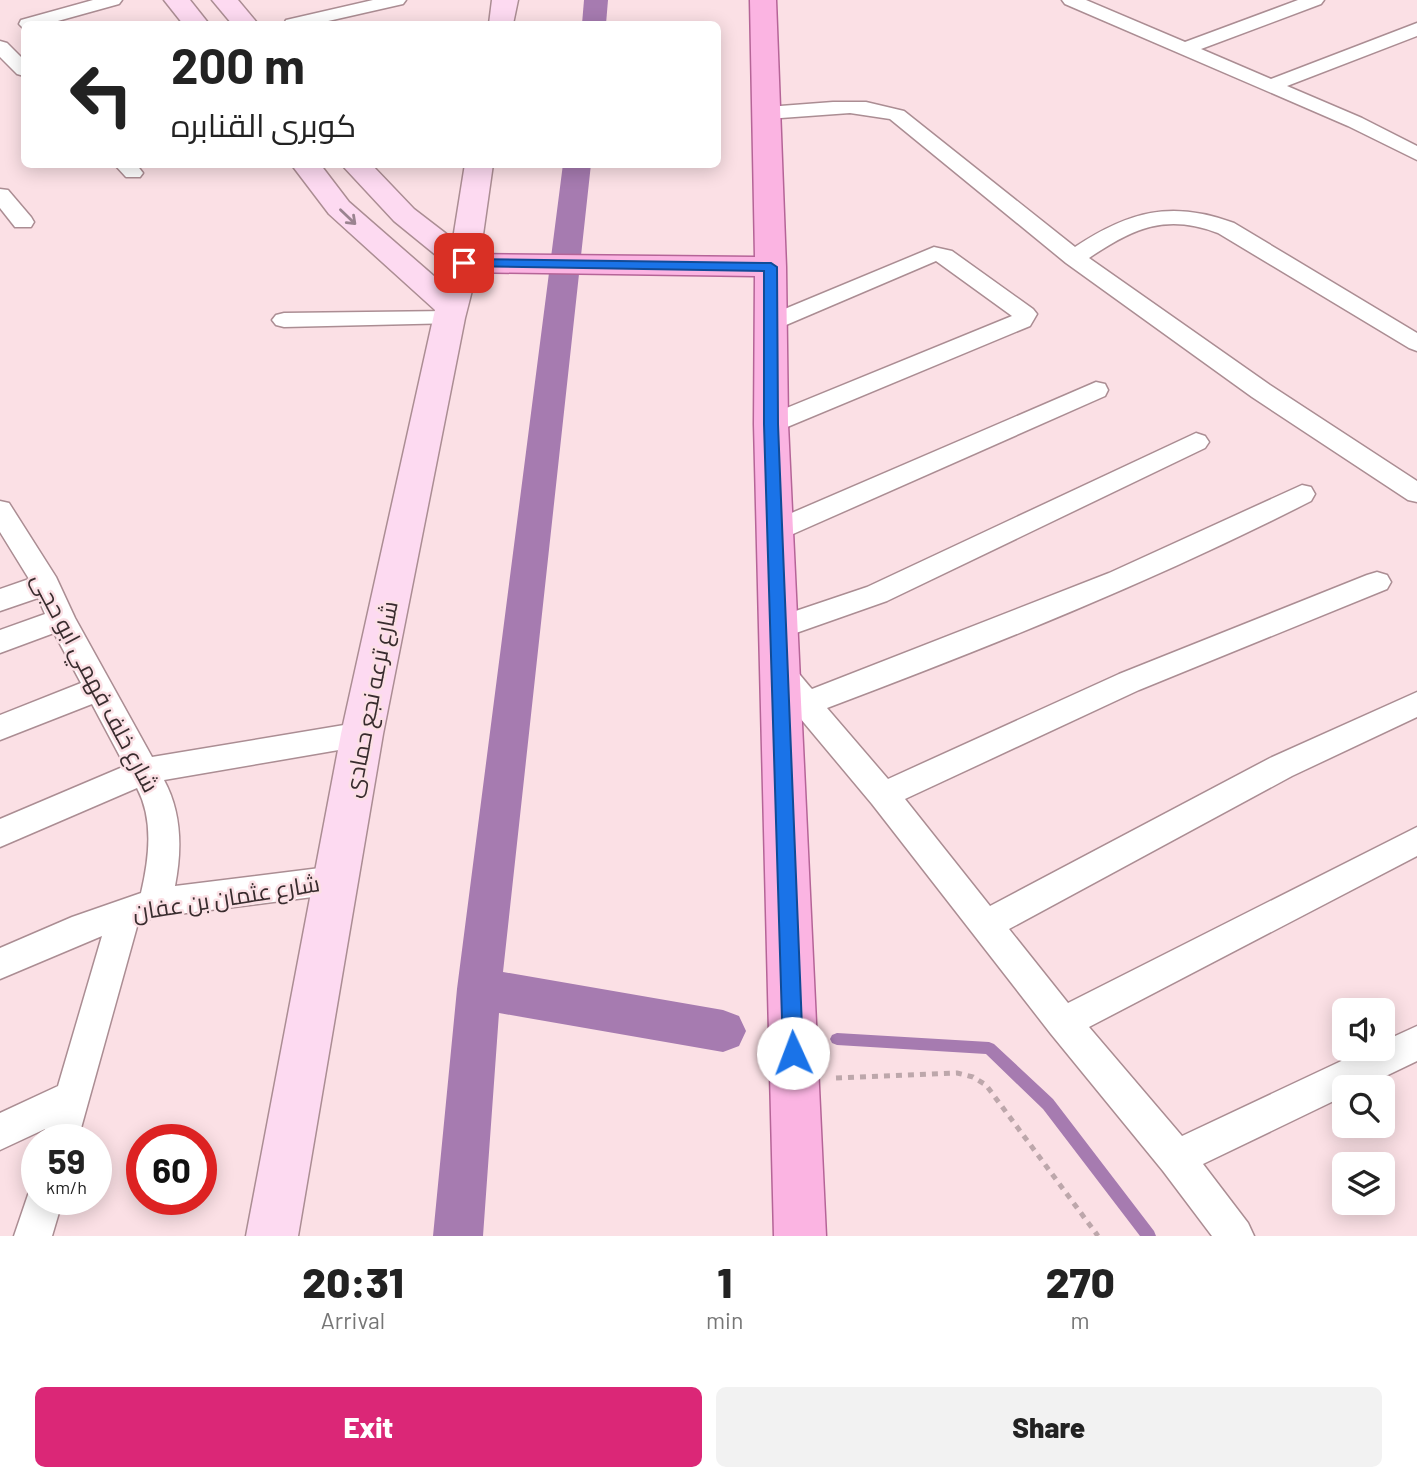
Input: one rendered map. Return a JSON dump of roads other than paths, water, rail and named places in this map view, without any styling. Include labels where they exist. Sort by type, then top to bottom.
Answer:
[{"type":"main road","points":[[763,0],[771,267],[771,424],[800,1236]]},
{"type":"main road","points":[[464,263],[771,267]]},
{"type":"street","points":[[40,21],[113,0]]},
{"type":"street","points":[[177,0],[194,21]]},
{"type":"street","points":[[225,0],[242,21]]},
{"type":"street","points":[[306,21],[397,0]]},
{"type":"street","points":[[502,21],[505,0]]},
{"type":"street","points":[[1072,0],[1355,122],[1417,155]]},
{"type":"street","points":[[1186,48],[1315,0]]},
{"type":"street","points":[[0,33],[21,27]]},
{"type":"street","points":[[1269,86],[1417,29]]},
{"type":"street","points":[[0,47],[21,67]]},
{"type":"street","points":[[768,113],[858,108],[883,110],[897,116],[1074,258],[1261,391],[1417,492]]},
{"type":"street","points":[[308,168],[339,208],[451,313]]},
{"type":"street","points":[[359,168],[404,215],[464,263]]},
{"type":"street","name":"شارع ترعه نجع حمادى","points":[[272,1236],[362,734],[451,313],[464,263],[478,168]]},
{"type":"street","points":[[0,195],[23,222]]},
{"type":"street","points":[[1074,258],[1107,236],[1151,218],[1183,214],[1207,219],[1417,343]]},
{"type":"street","points":[[771,323],[934,254],[944,256],[1025,314],[1022,321],[771,424]]},
{"type":"street","points":[[284,320],[451,313]]},
{"type":"street","points":[[775,531],[1096,390]]},
{"type":"street","points":[[779,628],[889,588],[1196,442]]},
{"type":"street","points":[[805,704],[1093,593],[1243,524],[1301,494]]},
{"type":"street","name":"شارع خلف فهمي ابو حجى","points":[[0,511],[46,584],[61,620],[146,771],[159,800],[165,832],[164,866],[140,908],[72,1097],[65,1124]]},
{"type":"street","points":[[883,795],[1129,682],[1377,582]]},
{"type":"street","points":[[0,600],[46,584]]},
{"type":"street","points":[[0,642],[61,620]]},
{"type":"street","points":[[780,673],[883,795],[1063,1023],[1176,1158],[1235,1236]]},
{"type":"street","points":[[0,728],[100,688]]},
{"type":"street","points":[[985,925],[1281,767],[1417,704]]},
{"type":"street","points":[[0,833],[146,771],[362,734]]},
{"type":"street","points":[[1063,1023],[1417,841]]},
{"type":"street","name":"شارع عثمان بن عفان","points":[[0,964],[140,908],[336,880]]},
{"type":"street","points":[[1176,1158],[1417,1043]]},
{"type":"street","points":[[0,1132],[72,1097]]},
{"type":"street","points":[[33,1236],[39,1215]]},
{"type":"waterway","points":[[594,21],[596,0]]},
{"type":"waterway","points":[[479,989],[577,168]]},
{"type":"waterway","points":[[458,1236],[479,989]]},
{"type":"waterway","points":[[479,989],[723,1031]]},
{"type":"waterway","points":[[837,1039],[989,1048],[1048,1104],[1149,1236]]}]
